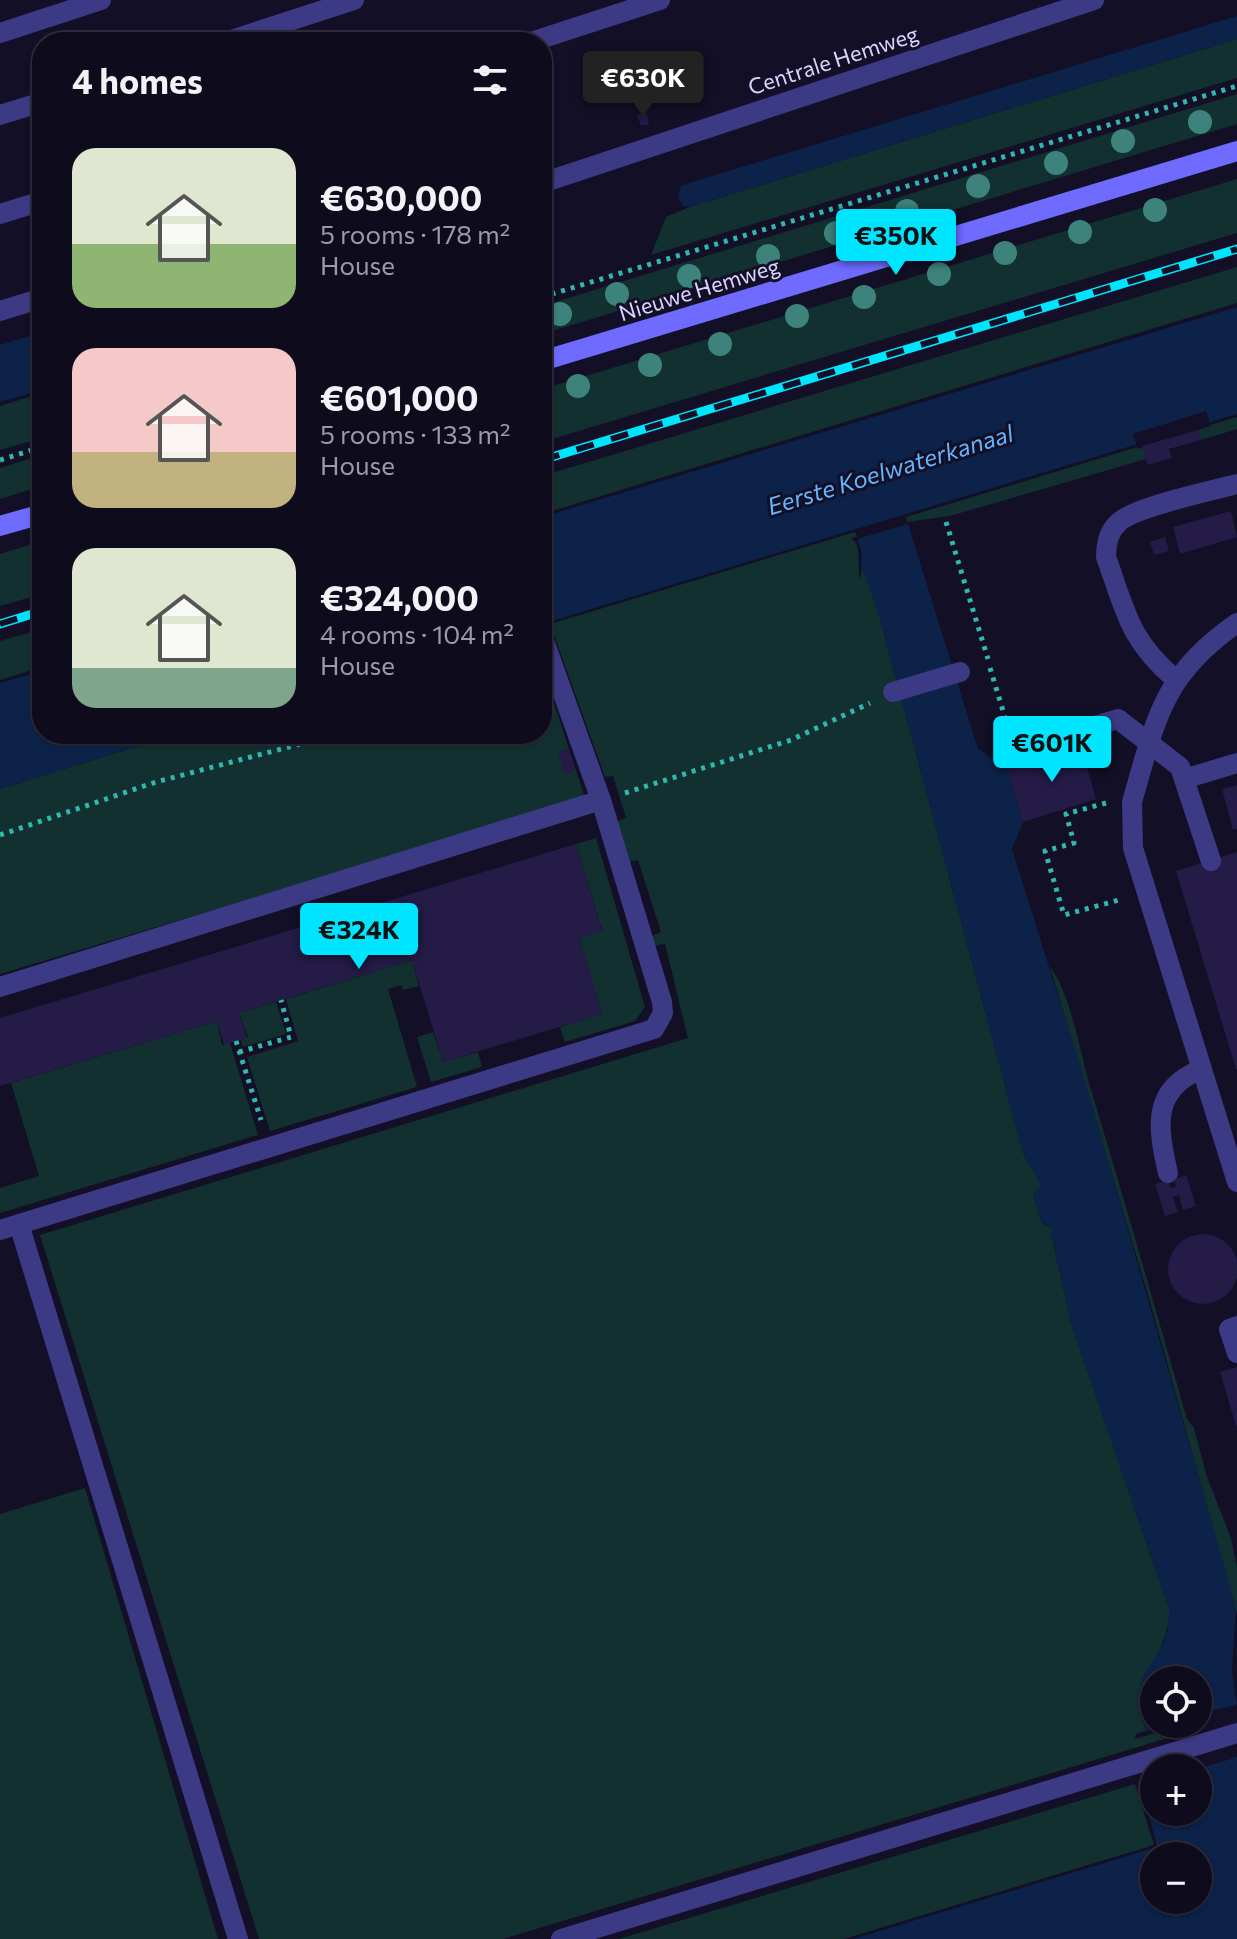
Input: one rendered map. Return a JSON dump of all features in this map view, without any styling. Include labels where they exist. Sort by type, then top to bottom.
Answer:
[{"type":"main road","name":"Nieuwe Hemweg","points":[[552,358],[1237,151]]},
{"type":"main road","points":[[0,526],[32,517]]},
{"type":"lane","points":[[0,33],[101,0]]},
{"type":"lane","points":[[256,32],[354,0]]},
{"type":"lane","points":[[552,35],[660,0]]},
{"type":"lane","name":"Centrale Hemweg","points":[[552,180],[1094,0]]},
{"type":"lane","points":[[0,115],[32,105]]},
{"type":"lane","points":[[0,214],[32,204]]},
{"type":"lane","points":[[0,311],[32,301]]},
{"type":"lane","points":[[1175,679],[1152,660],[1136,639],[1106,557],[1106,544],[1118,522],[1128,515],[1237,484]]},
{"type":"lane","points":[[1237,623],[1207,644],[1175,679],[1155,720],[1132,802],[1133,848],[1237,1182]]},
{"type":"lane","points":[[238,1939],[9,1227],[654,1029],[663,1013],[662,1002],[601,800],[552,663]]},
{"type":"lane","points":[[893,692],[960,672]]},
{"type":"lane","points":[[1015,749],[1118,719],[1180,767],[1211,861]]},
{"type":"lane","points":[[1184,779],[1237,763]]},
{"type":"lane","points":[[0,987],[601,800]]},
{"type":"lane","points":[[1168,1173],[1159,1137],[1159,1116],[1171,1090],[1190,1073],[1202,1069]]},
{"type":"lane","points":[[1237,1326],[1229,1329],[1237,1353]]},
{"type":"lane","points":[[561,1939],[1233,1734]]},
{"type":"path","points":[[552,294],[1237,86]]},
{"type":"path","points":[[0,460],[32,450]]},
{"type":"path","points":[[946,522],[1015,749]]},
{"type":"path","points":[[601,800],[791,740],[893,692]]},
{"type":"path","points":[[0,835],[156,782],[300,744]]},
{"type":"path","points":[[1132,802],[1116,800],[1066,814],[1074,843],[1045,851],[1064,915],[1147,892]]},
{"type":"path","points":[[239,1052],[291,1037],[281,1000]]},
{"type":"path","points":[[236,1041],[270,1148]]},
{"type":"green space","points":[[1237,39],[1237,78],[651,255],[666,217],[690,207]]},
{"type":"green space","points":[[1237,94],[1237,124],[552,331],[552,303]]},
{"type":"green space","points":[[1237,179],[1237,233],[552,439],[552,386]]},
{"type":"green space","points":[[1237,267],[1237,303],[552,511],[552,473]]},
{"type":"green space","points":[[32,396],[32,441],[0,450],[0,406]]},
{"type":"green space","points":[[1237,417],[1237,429],[1201,440],[1197,430],[1143,446],[1146,459],[950,516],[907,522],[906,517]]},
{"type":"green space","points":[[32,458],[32,489],[0,499],[0,468]]},
{"type":"green space","points":[[855,532],[857,537],[851,538],[857,546],[859,575],[861,580],[861,570],[865,573],[880,619],[1023,1153],[1042,1187],[1033,1194],[1042,1223],[1054,1230],[1051,1233],[1071,1323],[1169,1609],[1165,1636],[1152,1666],[1140,1666],[1140,1733],[1135,1739],[1168,1738],[503,1939],[259,1939],[40,1235],[688,1038],[665,944],[654,946],[651,936],[661,932],[638,860],[628,862],[615,822],[626,818],[613,776],[605,777],[552,623]]},
{"type":"green space","points":[[32,544],[32,597],[0,606],[0,554]]},
{"type":"green space","points":[[32,632],[32,670],[0,680],[0,641]]},
{"type":"green space","points":[[552,697],[584,795],[563,805],[0,974],[0,789],[145,744],[552,744]]},
{"type":"green space","points":[[596,838],[645,1007],[635,1021],[565,1042],[560,1027],[602,1014],[579,938],[602,930],[576,844]]},
{"type":"green space","points":[[412,960],[419,986],[403,990],[401,985],[388,989],[417,1087],[270,1131],[247,1057],[298,1041],[286,999]]},
{"type":"green space","points":[[1050,967],[1069,1006],[1187,1419],[1194,1428],[1207,1477],[1231,1538],[1237,1567],[1237,1614],[1149,1298]]},
{"type":"green space","points":[[276,1002],[286,1034],[243,1047],[241,1040],[248,1037],[239,1013]]},
{"type":"green space","points":[[217,1021],[222,1045],[230,1043],[258,1135],[0,1213],[0,1188],[39,1176],[11,1083]]},
{"type":"green space","points":[[433,1032],[443,1062],[478,1052],[482,1067],[431,1082],[417,1037]]},
{"type":"green space","points":[[85,1488],[218,1939],[0,1939],[0,1514]]},
{"type":"green space","points":[[1135,1784],[1140,1800],[1140,1826],[1148,1826],[1153,1842],[1140,1842],[1140,1849],[844,1939],[619,1939]]},
{"type":"water","points":[[1237,16],[1237,39],[690,207],[684,206],[678,198],[681,186],[686,184]]},
{"type":"water","name":"Eerste Koelwaterkanaal","points":[[1237,307],[1237,414],[552,621],[552,514]]},
{"type":"water","points":[[32,335],[32,393],[0,402],[0,345]]},
{"type":"water","points":[[908,524],[978,749],[1007,768],[1023,822],[1012,849],[1089,1094],[1236,1607],[1232,1671],[1237,1704],[1223,1709],[1234,1757],[1237,1757],[1237,1939],[853,1939],[1140,1852],[1140,1914],[1212,1914],[1212,1842],[1156,1842],[1152,1826],[1212,1826],[1212,1754],[1177,1754],[1172,1738],[1212,1738],[1212,1666],[1149,1666],[1166,1636],[1169,1609],[1071,1323],[1051,1232],[1054,1230],[1042,1223],[1033,1193],[1042,1188],[1023,1153],[880,619],[865,573],[861,570],[862,553],[857,539]]},
{"type":"water","points":[[32,674],[32,744],[145,744],[0,789],[0,683]]},
{"type":"pier","points":[[1206,411],[1211,426],[1138,449],[1133,434]]},
{"type":"pier","points":[[1226,1707],[1224,1713],[1234,1758],[1212,1765],[1212,1754],[1177,1754],[1172,1738],[1212,1738],[1212,1711]]},
{"type":"building","points":[[673,85],[676,96],[666,99],[663,89]]},
{"type":"building","points":[[647,113],[649,124],[641,126],[637,115]]},
{"type":"building","points":[[1198,430],[1201,440],[1169,449],[1172,458],[1148,465],[1142,446]]},
{"type":"building","points":[[1231,511],[1237,537],[1180,554],[1173,527]]},
{"type":"building","points":[[1165,537],[1169,551],[1154,555],[1150,542]]},
{"type":"building","points":[[1081,746],[1096,799],[1023,822],[1007,768]]},
{"type":"building","points":[[568,748],[576,770],[565,774],[558,752]]},
{"type":"building","points":[[1237,785],[1237,829],[1233,830],[1222,789]]},
{"type":"building","points":[[576,844],[602,931],[579,938],[602,1014],[443,1062],[412,960],[239,1013],[247,1038],[224,1045],[217,1021],[0,1086],[0,1018]]},
{"type":"building","points":[[1237,852],[1237,1069],[1236,1069],[1176,871]]},
{"type":"building","points":[[1186,1175],[1196,1206],[1183,1210],[1179,1195],[1173,1197],[1178,1212],[1165,1216],[1155,1184],[1168,1180],[1170,1188],[1176,1187],[1174,1179]]},
{"type":"building","points":[[1203,1234],[1228,1244],[1238,1269],[1228,1294],[1203,1304],[1178,1294],[1168,1269],[1178,1244]]},
{"type":"building","points":[[1237,1367],[1237,1426],[1236,1426],[1220,1372]]},
{"type":"railway","points":[[552,457],[1237,249]]},
{"type":"railway","points":[[0,624],[32,614]]}]
